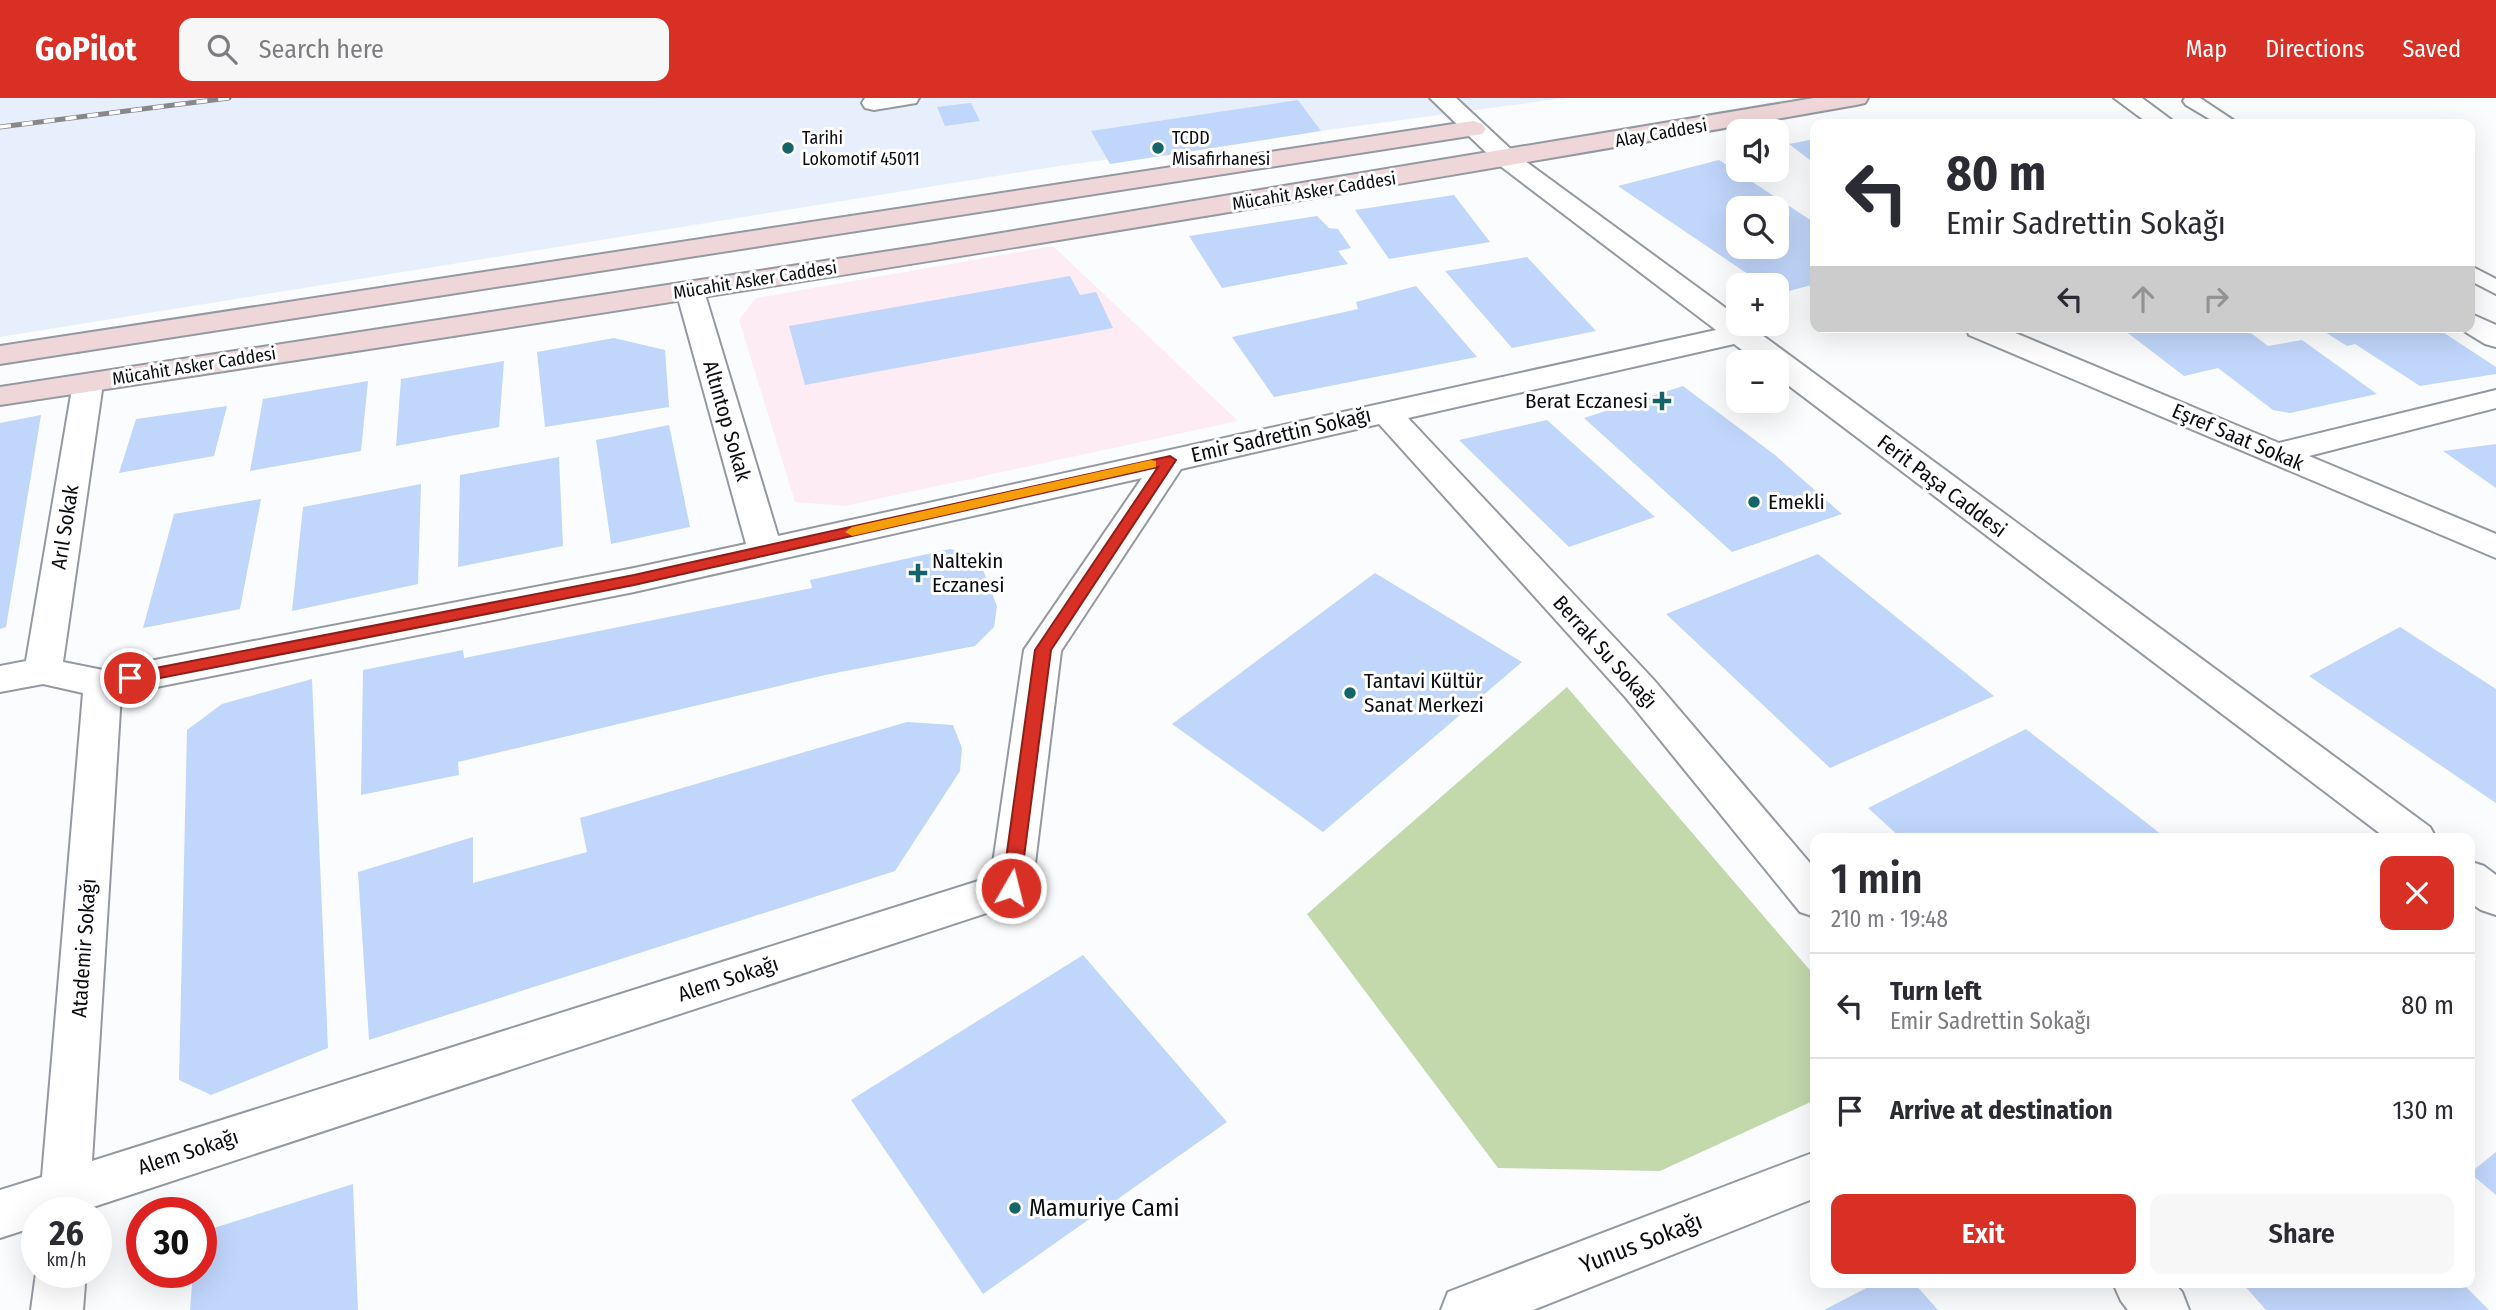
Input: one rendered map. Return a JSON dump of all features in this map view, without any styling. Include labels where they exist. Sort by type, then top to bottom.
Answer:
[{"type":"main road","name":"Alay Caddesi","points":[[1508,160],[1856,98]]},
{"type":"main road","name":"Mücahit Asker Caddesi","points":[[0,355],[1473,129]]},
{"type":"main road","name":"Mücahit Asker Caddesi","points":[[0,396],[690,291],[1508,160]]},
{"type":"street","points":[[874,103],[906,98]]},
{"type":"street","name":"Ferit Paşa Caddesi","points":[[1442,98],[1508,160],[1726,324]]},
{"type":"street","points":[[2126,98],[2158,119]]},
{"type":"street","name":"Altıntop Sokak","points":[[690,291],[765,551]]},
{"type":"street","points":[[2475,326],[2496,338]]},
{"type":"street","name":"Eşref Saat Sokak","points":[[1995,333],[2496,547]]},
{"type":"street","name":"Emir Sadrettin Sokağı","points":[[0,679],[43,671],[103,684],[634,580],[1730,336]]},
{"type":"street","name":"Ferit Paşa Caddesi","points":[[1742,336],[2408,833]]},
{"type":"street","name":"Arıl Sokak","points":[[43,671],[88,383]]},
{"type":"street","points":[[2279,453],[2496,399]]},
{"type":"street","name":"Berrak Su Sokağı","points":[[1385,412],[1640,689],[1810,894]]},
{"type":"street","name":"Alem Sokağı","points":[[80,1197],[1011,888],[1043,650],[1170,460]]},
{"type":"street","name":"Atademir Sokağı","points":[[65,1197],[103,684]]},
{"type":"street","points":[[2475,882],[2496,898]]},
{"type":"street","name":"Yunus Sokağı","points":[[1467,1310],[1810,1177]]},
{"type":"street","name":"Alem Sokağı","points":[[0,1214],[21,1210]]},
{"type":"street","points":[[57,1310],[59,1288]]},
{"type":"street","points":[[2143,1288],[2163,1310]]},
{"type":"lane","points":[[2192,101],[2222,119]]},
{"type":"lane","points":[[2475,275],[2496,288]]},
{"type":"shaded area","points":[[0,98],[1565,98],[1059,166],[0,337]]},
{"type":"shaded area","points":[[1053,246],[1238,421],[845,506],[795,502],[739,320],[756,298]]},
{"type":"green space","points":[[1567,687],[1810,970],[1810,1102],[1660,1171],[1498,1168],[1307,914]]},
{"type":"building","name":"TCDD Misafirhanesi","points":[[1298,100],[1321,131],[1110,164],[1091,131]]},
{"type":"building","points":[[971,103],[980,121],[945,126],[937,107]]},
{"type":"building","points":[[1810,140],[1810,160],[1789,144]]},
{"type":"building","points":[[1719,160],[1726,165],[1726,182],[1753,182],[1774,196],[1726,196],[1726,259],[1789,259],[1789,206],[1810,220],[1810,285],[1789,291],[1789,273],[1746,273],[1618,186]]},
{"type":"building","points":[[1454,195],[1490,242],[1389,259],[1355,210]]},
{"type":"building","points":[[1317,216],[1329,228],[1338,229],[1351,248],[1338,251],[1348,264],[1222,288],[1189,236]]},
{"type":"building","points":[[1527,257],[1596,331],[1512,348],[1445,271]]},
{"type":"building","points":[[1070,276],[1080,295],[1096,292],[1113,328],[805,385],[789,326]]},
{"type":"building","points":[[1416,286],[1477,357],[1274,397],[1232,337],[1358,309],[1356,302]]},
{"type":"building","points":[[2128,333],[2251,333],[2268,346],[2302,340],[2377,394],[2290,413],[2273,410],[2218,368],[2184,376]]},
{"type":"building","points":[[2326,333],[2444,333],[2496,367],[2496,374],[2420,386],[2355,344],[2347,346]]},
{"type":"building","points":[[614,338],[665,350],[669,407],[545,427],[537,352]]},
{"type":"building","points":[[504,361],[499,427],[396,446],[401,379]]},
{"type":"building","points":[[368,381],[361,451],[250,471],[263,399]]},
{"type":"building","points":[[1683,386],[1775,455],[1842,514],[1732,552],[1584,418]]},
{"type":"building","points":[[227,406],[214,456],[119,473],[136,419]]},
{"type":"building","points":[[41,415],[6,627],[0,629],[0,423]]},
{"type":"building","points":[[1547,420],[1655,517],[1569,547],[1459,440]]},
{"type":"building","points":[[669,425],[690,527],[611,544],[596,440]]},
{"type":"building","points":[[2496,444],[2496,488],[2443,451]]},
{"type":"building","points":[[559,457],[563,546],[458,567],[460,475]]},
{"type":"building","points":[[421,484],[418,584],[292,611],[303,507]]},
{"type":"building","points":[[261,499],[240,609],[143,628],[174,514]]},
{"type":"building","points":[[950,549],[970,553],[983,570],[997,606],[994,627],[975,646],[825,675],[458,762],[459,775],[361,795],[363,670],[463,650],[464,658],[812,588],[810,580]]},
{"type":"building","points":[[1818,554],[1994,696],[1830,768],[1666,614]]},
{"type":"building","name":"Tantavi Kültür Sanat Merkezi","points":[[1375,573],[1522,662],[1323,832],[1172,724]]},
{"type":"building","points":[[2400,627],[2496,689],[2496,803],[2309,676]]},
{"type":"building","points":[[312,679],[328,1048],[211,1095],[179,1080],[187,730],[222,704]]},
{"type":"building","points":[[907,722],[953,725],[962,748],[960,771],[895,871],[369,1040],[358,872],[473,837],[473,883],[587,852],[580,818]]},
{"type":"building","points":[[2026,729],[2160,833],[1896,833],[1868,808]]},
{"type":"building","name":"Mamuriye Cami","points":[[1083,955],[1227,1122],[983,1294],[851,1100]]},
{"type":"building","points":[[2496,1152],[2496,1195],[2475,1177],[2475,1169]]},
{"type":"building","points":[[353,1184],[358,1310],[190,1310],[192,1288],[217,1288],[217,1227]]},
{"type":"building","points":[[1866,1288],[1918,1288],[1938,1310],[1824,1310]]},
{"type":"building","points":[[2246,1288],[2467,1288],[2489,1310],[2266,1310]]},
{"type":"railway","points":[[0,127],[229,98]]},
{"type":"slow traffic","points":[[852,532],[1151,464]]},
{"type":"place","name":"Tarihi Lokomotif 45011","points":[[788,148]]},
{"type":"place","name":"TCDD Misafirhanesi","points":[[1158,148]]},
{"type":"place","name":"Berat Eczanesi","points":[[1662,401]]},
{"type":"place","name":"Emekli","points":[[1754,502]]},
{"type":"place","name":"Naltekin Eczanesi","points":[[918,573]]},
{"type":"place","name":"Tantavi Kültür Sanat Merkezi","points":[[1350,693]]},
{"type":"place","name":"Mamuriye Cami","points":[[1015,1208]]},
{"type":"route","points":[[130,678],[634,580],[1170,460],[1043,650],[1011,888]]}]
